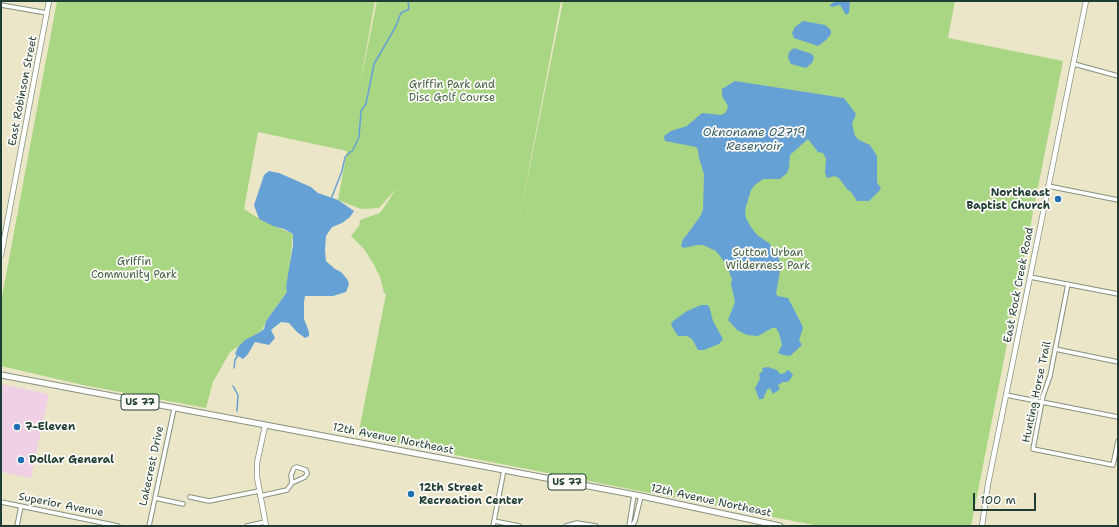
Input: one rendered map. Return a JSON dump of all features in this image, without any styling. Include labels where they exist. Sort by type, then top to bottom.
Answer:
[{"type":"main road","name":"East Robinson Street","points":[[1,255],[49,1]]},
{"type":"main road","name":"East Rock Creek Road","points":[[982,526],[988,484],[1086,1]]},
{"type":"main road","name":"12th Avenue Northeast","points":[[1,376],[641,496],[780,526]]},
{"type":"main road","points":[[265,426],[257,463],[259,494],[265,524]]},
{"type":"street","points":[[1,5],[47,13]]},
{"type":"street","points":[[1074,64],[1118,76]]},
{"type":"street","points":[[1048,186],[1118,200]]},
{"type":"street","points":[[1030,277],[1118,294]]},
{"type":"street","name":"Hunting Horse Trail","points":[[1068,284],[1050,376],[1042,402],[1033,449],[1113,465],[1118,441]]},
{"type":"street","points":[[1055,349],[1118,362]]},
{"type":"street","points":[[1006,395],[1118,417]]},
{"type":"street","name":"Lakecrest Drive","points":[[149,526],[174,409]]},
{"type":"street","points":[[190,497],[209,501],[284,491],[289,488],[292,483],[305,477],[307,474],[306,470],[297,467],[294,468],[291,475],[292,483]]},
{"type":"street","points":[[504,470],[494,524],[519,526]]},
{"type":"street","points":[[629,526],[634,495]]},
{"type":"street","points":[[632,526],[636,520],[641,496]]},
{"type":"street","points":[[155,498],[183,504]]},
{"type":"street","name":"Superior Avenue","points":[[1,502],[118,526]]},
{"type":"street","points":[[17,526],[21,506]]},
{"type":"street","points":[[566,526],[578,523],[596,526]]},
{"type":"street","points":[[247,526],[265,524]]},
{"type":"shaded area","points":[[1,384],[49,394],[31,478],[1,472]]},
{"type":"green space","points":[[57,1],[375,1],[359,90],[377,1],[561,1],[519,220],[563,1],[955,1],[948,38],[1063,61],[971,526],[819,526],[358,436],[386,294],[384,293],[380,277],[373,263],[364,249],[351,236],[359,226],[360,220],[380,213],[397,188],[379,208],[361,209],[338,200],[347,151],[258,132],[244,209],[261,220],[293,234],[287,292],[266,321],[262,330],[230,352],[213,382],[206,408],[83,385],[1,366],[1,302]]},
{"type":"water","points":[[836,1],[850,1],[849,13],[846,15],[840,5],[831,7],[830,5]]},
{"type":"water","points":[[803,21],[825,25],[830,29],[831,34],[818,46],[794,38],[792,33],[795,27]]},
{"type":"water","points":[[794,48],[812,54],[814,58],[812,63],[806,68],[791,64],[788,58],[789,52]]},
{"type":"water","name":"Oknoname 02719 Reservoir","points":[[735,81],[844,98],[856,114],[852,124],[855,136],[859,140],[870,145],[877,156],[877,182],[881,189],[869,201],[857,201],[839,178],[835,176],[827,178],[825,173],[826,159],[823,153],[818,152],[808,139],[790,155],[787,173],[780,179],[763,179],[751,190],[745,210],[746,218],[757,235],[769,243],[779,257],[780,271],[776,294],[778,296],[788,298],[803,328],[799,340],[802,345],[790,356],[778,353],[782,345],[776,328],[772,328],[758,336],[747,335],[737,330],[728,320],[735,302],[731,284],[732,279],[726,264],[716,251],[703,245],[683,248],[681,245],[683,239],[701,215],[703,209],[704,174],[696,147],[665,141],[664,136],[671,131],[687,126],[702,113],[722,115],[726,112],[728,106],[722,96],[722,89]]},
{"type":"water","points":[[269,171],[279,173],[311,187],[318,193],[338,200],[354,211],[350,217],[342,223],[332,227],[326,236],[325,250],[326,261],[341,272],[349,283],[346,292],[333,296],[305,296],[304,319],[309,336],[305,338],[289,323],[281,322],[271,330],[275,338],[269,345],[255,342],[248,354],[243,359],[235,354],[238,347],[245,340],[264,329],[266,321],[287,292],[286,287],[293,245],[293,234],[259,219],[254,205],[264,175]]},
{"type":"water","points":[[701,305],[708,305],[713,321],[723,339],[719,344],[704,350],[698,350],[692,339],[687,336],[678,336],[671,325],[672,322],[687,311]]},
{"type":"water","points":[[768,367],[777,370],[780,374],[785,373],[787,370],[793,375],[789,381],[778,385],[780,389],[773,394],[770,388],[767,390],[763,399],[759,399],[755,388],[760,379],[759,374],[763,371],[762,368]]},
{"type":"waterway","points":[[331,199],[342,171],[345,157],[353,150],[359,137],[361,111],[366,104],[374,64],[395,28],[401,13],[409,9],[408,1]]},
{"type":"waterway","points":[[234,368],[235,360],[238,355]]},
{"type":"waterway","points":[[233,386],[238,395],[237,411]]},
{"type":"place","name":"Northeast Baptist Church","points":[[1058,199]]},
{"type":"place","name":"7-Eleven","points":[[17,427]]},
{"type":"place","name":"Dollar General","points":[[21,460]]},
{"type":"place","name":"12th Street Recreation Center","points":[[411,494]]},
{"type":"park label","name":"Griffin Park and Disc Golf Course","points":[[452,91]]},
{"type":"park label","name":"Sutton Urban Wilderness Park","points":[[768,259]]},
{"type":"park label","name":"Griffin Community Park","points":[[134,268]]}]
